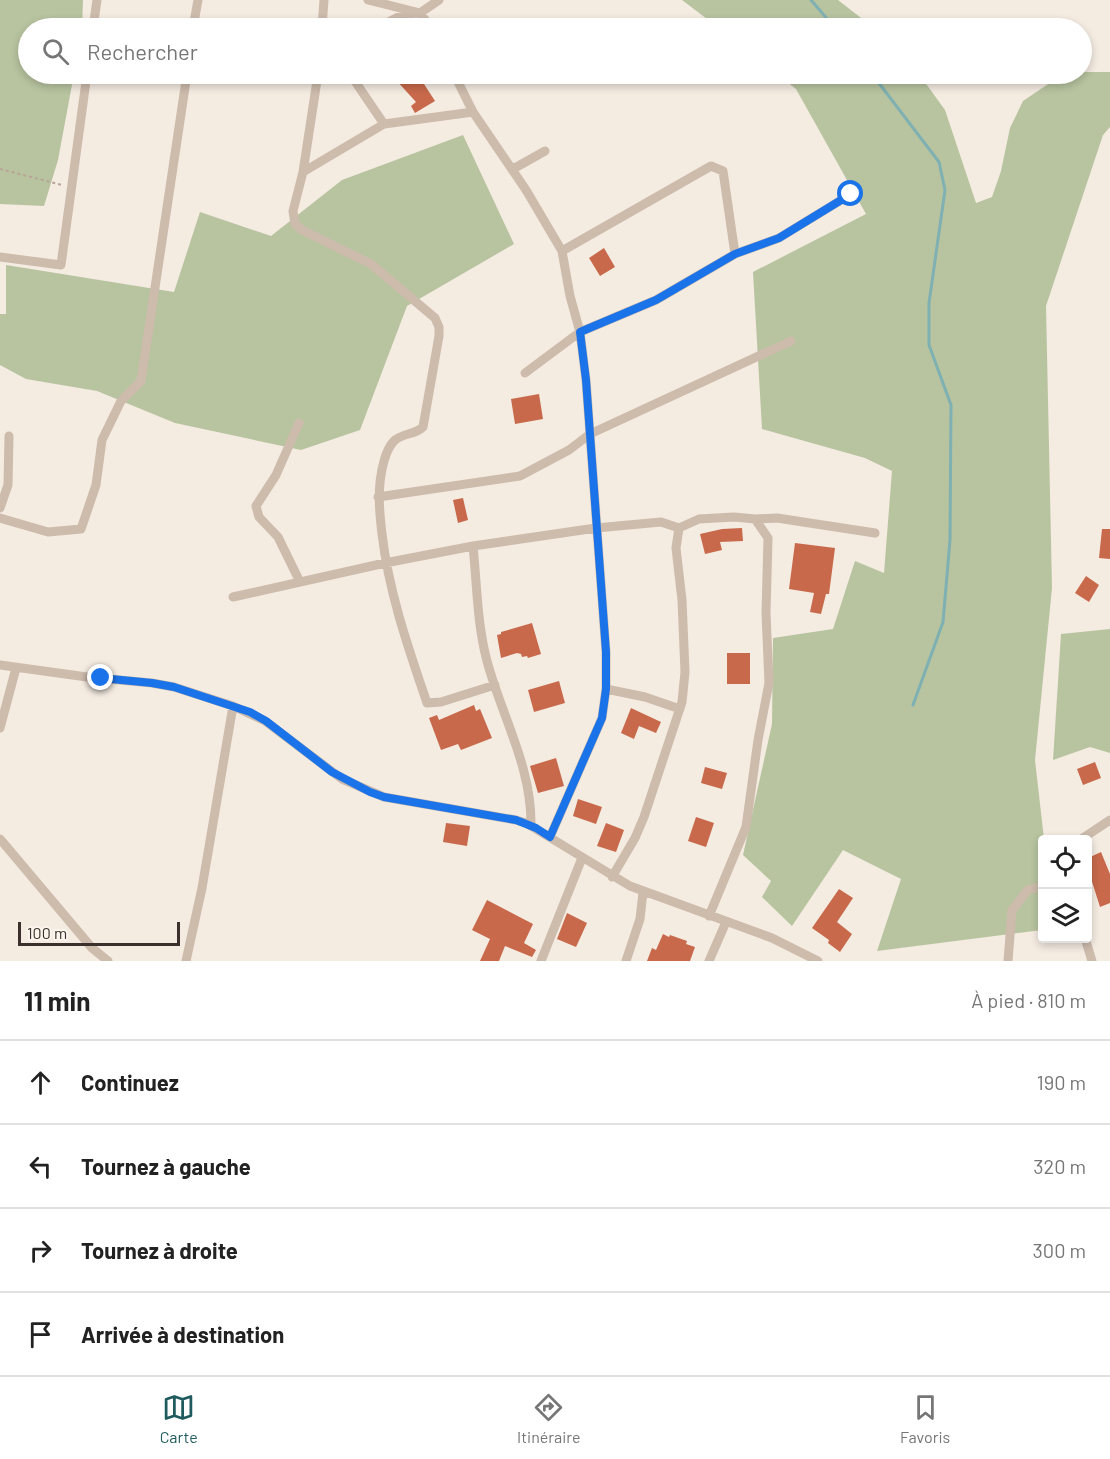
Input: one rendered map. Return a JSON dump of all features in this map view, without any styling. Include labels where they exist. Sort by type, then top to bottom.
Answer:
[{"type":"street","points":[[94,18],[97,0]]},
{"type":"street","points":[[195,18],[198,0]]},
{"type":"street","points":[[323,18],[324,0]]},
{"type":"street","points":[[368,0],[420,13],[424,18]]},
{"type":"street","points":[[396,18],[404,14],[420,13],[439,0]]},
{"type":"street","points":[[0,257],[61,265],[86,84]]},
{"type":"street","points":[[0,518],[48,532],[81,529],[96,485],[102,440],[121,400],[141,381],[186,84]]},
{"type":"street","points":[[316,84],[303,172],[293,211],[295,224],[302,230],[383,272],[435,318],[439,327],[423,427],[418,432],[400,436],[394,441],[387,450],[381,471],[378,497],[385,563],[398,620],[427,703],[441,702],[495,685]]},
{"type":"street","points":[[357,84],[384,124]]},
{"type":"street","points":[[459,84],[473,112],[513,170],[562,251],[570,296],[580,332],[586,380],[606,652],[606,689],[602,718],[550,837]]},
{"type":"street","points":[[303,172],[384,124],[473,112]]},
{"type":"street","points":[[513,170],[545,151]]},
{"type":"street","points":[[562,251],[711,166],[723,171],[735,254]]},
{"type":"street","points":[[525,373],[580,332],[656,300],[735,254],[779,238],[851,194]]},
{"type":"street","points":[[378,497],[520,476],[569,450],[590,434],[791,341]]},
{"type":"street","points":[[299,423],[276,475],[256,506],[259,517],[278,537],[300,582]]},
{"type":"street","points":[[0,508],[8,485],[9,436]]},
{"type":"street","points":[[233,597],[473,546],[596,528],[661,522],[679,528],[699,519],[734,517],[777,518],[874,533]]},
{"type":"street","points":[[709,916],[746,827],[758,740],[769,683],[766,613],[768,538],[755,519]]},
{"type":"street","points":[[612,877],[635,838],[644,817],[680,709],[685,672],[676,548],[679,528]]},
{"type":"street","points":[[473,546],[482,638],[530,790],[531,826]]},
{"type":"street","points":[[0,665],[87,678],[152,683],[174,687],[233,706],[266,721],[332,772],[370,792],[384,797],[516,820],[550,837],[612,877],[643,892],[772,938],[818,961]]},
{"type":"street","points":[[0,728],[16,668]]},
{"type":"street","points":[[606,689],[638,695],[680,709]]},
{"type":"street","points":[[186,961],[202,888],[233,706]]},
{"type":"street","points":[[1088,835],[1110,820]]},
{"type":"street","points":[[0,839],[92,948],[108,961]]},
{"type":"street","points":[[541,961],[582,858]]},
{"type":"street","points":[[1008,961],[1012,910],[1028,890],[1038,887]]},
{"type":"street","points":[[626,961],[640,919],[643,892]]},
{"type":"street","points":[[709,961],[726,922]]},
{"type":"street","points":[[1086,943],[1092,961]]},
{"type":"path","points":[[0,170],[73,187]]},
{"type":"green space","points":[[0,0],[83,0],[82,18],[18,18],[18,84],[72,84],[58,160],[44,206],[0,204]]},
{"type":"green space","points":[[682,0],[838,0],[861,18],[706,18]]},
{"type":"green space","points":[[1092,72],[1110,72],[1110,127],[1103,135],[1046,306],[1052,588],[1035,760],[1044,835],[1038,835],[1038,931],[877,951],[901,879],[843,850],[792,926],[762,897],[771,881],[743,855],[772,724],[773,638],[833,629],[855,561],[884,573],[892,471],[865,458],[762,429],[753,272],[866,214],[796,89],[790,84],[926,84],[945,110],[976,203],[992,197],[1001,171],[1010,128],[1023,101],[1048,84],[1092,84]]},
{"type":"green space","points":[[463,135],[514,244],[407,306],[360,430],[301,450],[175,423],[97,391],[26,379],[0,365],[0,314],[6,314],[6,265],[174,292],[200,212],[271,236],[342,180]]},
{"type":"green space","points":[[1110,629],[1110,753],[1090,747],[1053,760],[1061,634]]},
{"type":"building","points":[[400,84],[424,84],[435,101],[415,113],[411,106],[416,102]]},
{"type":"building","points":[[604,248],[615,267],[600,276],[589,258]]},
{"type":"building","points":[[539,394],[543,419],[515,424],[511,399]]},
{"type":"building","points":[[463,498],[468,520],[458,523],[453,500]]},
{"type":"building","points":[[742,528],[743,541],[720,542],[722,550],[705,554],[700,534],[722,529]]},
{"type":"building","points":[[1102,529],[1110,529],[1110,559],[1099,558]]},
{"type":"building","points":[[795,543],[835,548],[829,594],[826,594],[821,614],[810,612],[814,593],[789,589]]},
{"type":"building","points":[[1086,576],[1099,585],[1089,602],[1075,593]]},
{"type":"building","points":[[532,623],[541,654],[528,658],[517,653],[501,658],[497,635]]},
{"type":"building","points":[[727,653],[750,653],[750,684],[727,684]]},
{"type":"building","points":[[559,681],[565,703],[534,712],[528,690]]},
{"type":"building","points":[[474,705],[476,711],[480,709],[492,738],[461,750],[458,744],[441,750],[429,718],[437,715],[439,720]]},
{"type":"building","points":[[631,708],[661,722],[656,733],[639,726],[634,739],[621,733]]},
{"type":"building","points":[[556,758],[564,786],[538,793],[530,766]]},
{"type":"building","points":[[1095,762],[1101,778],[1083,785],[1077,769]]},
{"type":"building","points":[[705,767],[727,773],[722,789],[701,783]]},
{"type":"building","points":[[578,799],[602,807],[596,824],[573,816]]},
{"type":"building","points":[[696,817],[714,823],[706,847],[688,841]]},
{"type":"building","points":[[446,823],[470,826],[467,846],[443,842]]},
{"type":"building","points":[[606,823],[624,830],[616,852],[597,846]]},
{"type":"building","points":[[1101,852],[1110,874],[1110,903],[1100,907],[1092,882],[1092,856]]},
{"type":"building","points":[[839,889],[853,898],[837,922],[852,934],[840,952],[828,943],[829,940],[812,928]]},
{"type":"building","points":[[487,900],[533,924],[524,943],[536,950],[532,957],[505,946],[499,961],[480,961],[490,939],[472,930]]},
{"type":"building","points":[[567,913],[587,923],[576,947],[557,939]]},
{"type":"building","points":[[663,934],[687,941],[686,944],[695,947],[690,961],[647,961],[652,948],[656,950]]},
{"type":"waterway","points":[[811,0],[826,18]]},
{"type":"waterway","points":[[880,84],[939,162],[945,190],[929,303],[929,345],[951,405],[950,540],[943,622],[913,705]]},
{"type":"route","points":[[101,678],[174,687],[250,712],[266,721],[342,779],[384,797],[516,820],[550,837],[602,718],[606,689],[606,652],[586,380],[580,332],[656,300],[735,254],[779,238],[851,194]]}]
